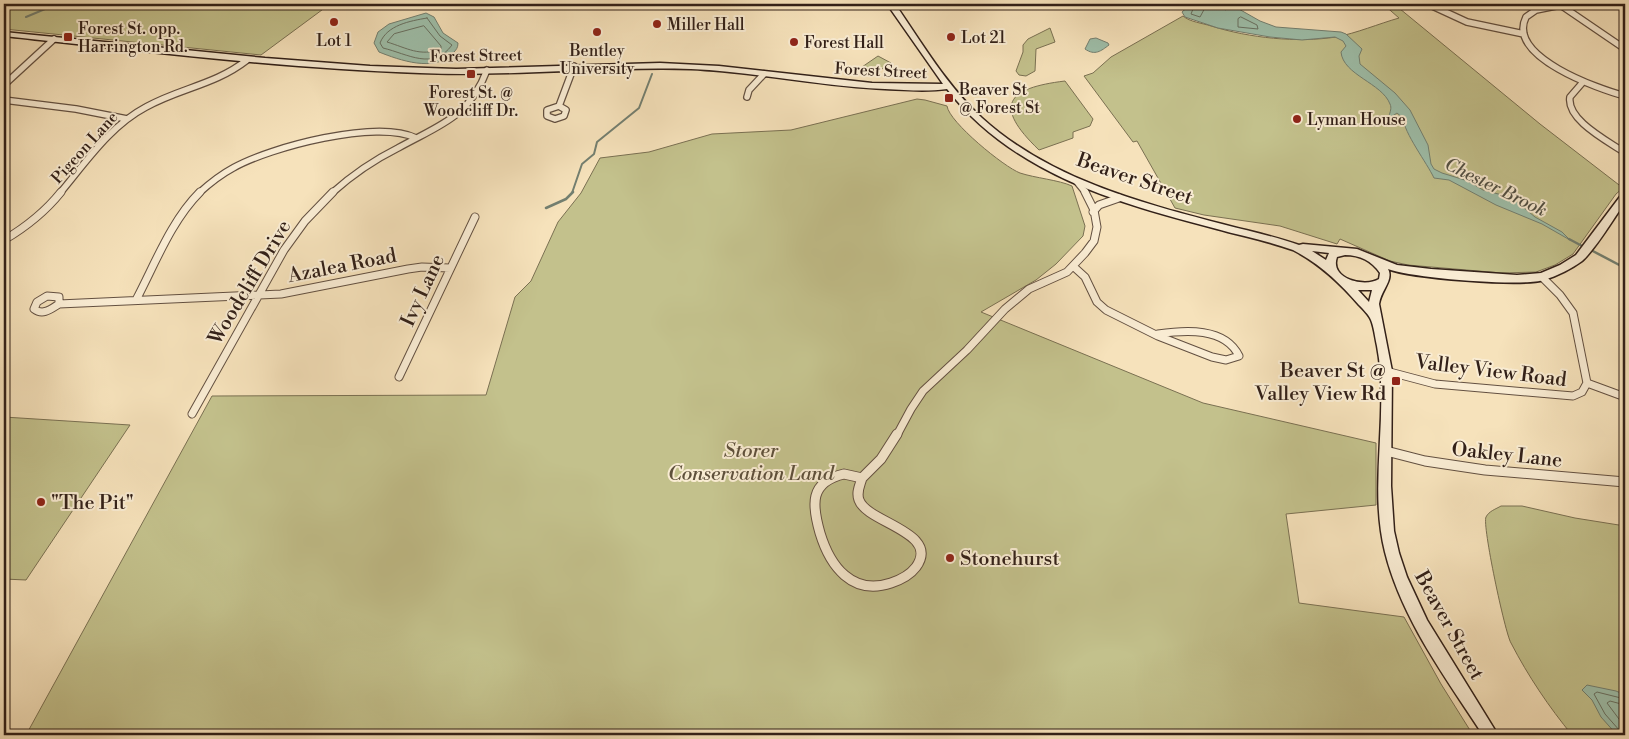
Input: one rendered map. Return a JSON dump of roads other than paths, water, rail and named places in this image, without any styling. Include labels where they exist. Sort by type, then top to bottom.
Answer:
[{"type":"main road","name":"Beaver Street","points":[[891,4],[970,111],[992,131],[1031,157],[1077,182],[1119,198],[1286,244],[1315,257],[1333,272]]},
{"type":"main road","name":"Forest Street","points":[[4,34],[247,60],[414,71],[624,65],[692,66],[860,85],[913,88],[950,86]]},
{"type":"main road","points":[[913,88],[928,82],[933,76],[933,68],[927,54]]},
{"type":"main road","points":[[1410,271],[1361,253],[1348,251],[1338,252],[1332,257],[1330,264],[1333,272],[1342,280],[1364,288],[1382,283],[1395,273],[1410,271],[1517,279],[1542,277],[1564,268],[1582,254],[1625,196]]},
{"type":"main road","name":"Beaver Street","points":[[1286,244],[1348,251]]},
{"type":"main road","points":[[1373,259],[1384,270],[1385,276],[1382,283]]},
{"type":"main road","name":"Beaver Street","points":[[1342,280],[1367,305],[1377,320]]},
{"type":"main road","name":"Beaver Street","points":[[1382,283],[1375,298],[1386,371],[1387,526],[1392,552],[1400,576],[1417,614],[1491,735]]},
{"type":"street","points":[[1428,4],[1467,22],[1524,34]]},
{"type":"street","points":[[1625,49],[1560,4],[1529,14],[1523,22],[1524,34],[1531,46],[1546,60],[1583,82],[1625,96]]},
{"type":"street","points":[[4,85],[54,39]]},
{"type":"street","points":[[1616,43],[1625,41]]},
{"type":"street","name":"Pigeon Lane","points":[[4,240],[20,233],[42,214],[99,146],[127,119],[150,105],[216,81],[236,71],[247,60]]},
{"type":"street","points":[[559,106],[574,66]]},
{"type":"street","name":"Woodcliff Drive","points":[[192,414],[287,243],[321,203],[369,165],[450,121],[466,108],[479,92],[487,70]]},
{"type":"street","points":[[747,97],[750,90],[764,74]]},
{"type":"street","points":[[1583,82],[1571,93],[1570,112],[1582,123],[1625,153]]},
{"type":"street","points":[[4,100],[76,109],[127,119]]},
{"type":"street","points":[[136,300],[188,208],[211,182],[228,171],[269,153],[328,138],[388,133],[405,134],[416,138]]},
{"type":"street","points":[[862,478],[845,472],[827,481],[814,496],[812,505],[832,564],[838,573],[867,585],[884,585],[911,572],[918,565],[922,557],[912,537],[904,530],[866,511],[858,494],[858,486],[862,478],[876,468],[887,454],[916,400],[927,387],[968,349],[1012,301],[1028,290],[1066,273],[1074,267],[1094,240],[1098,233],[1093,212],[1084,190],[1077,182]]},
{"type":"street","points":[[1093,212],[1099,205],[1119,198]]},
{"type":"street","name":"Ivy Lane","points":[[399,376],[475,217]]},
{"type":"street","name":"Azalea Road","points":[[59,304],[257,295],[314,289],[422,267],[450,268]]},
{"type":"street","points":[[1074,267],[1088,280],[1094,297],[1100,306],[1158,334],[1220,360],[1229,361],[1239,356],[1234,345],[1216,335],[1179,332],[1158,334]]},
{"type":"street","name":"Valley View Road","points":[[1386,371],[1435,384],[1573,396],[1580,395],[1585,390],[1587,383],[1571,309],[1542,277]]},
{"type":"street","points":[[1587,383],[1625,397]]},
{"type":"street","name":"Oakley Lane","points":[[1386,451],[1451,466],[1625,482]]},
{"type":"water","points":[[1191,4],[1230,4],[1260,21],[1276,27],[1346,34],[1362,49],[1359,56],[1360,64],[1395,93],[1410,110],[1428,145],[1431,164],[1434,169],[1468,181],[1483,190],[1506,196],[1517,202],[1535,217],[1562,232],[1570,240],[1542,224],[1496,205],[1449,180],[1434,178],[1411,140],[1403,118],[1397,113],[1391,117],[1389,116],[1391,106],[1386,97],[1348,67],[1343,60],[1341,52],[1346,46],[1343,41],[1335,37],[1302,40],[1270,37],[1218,28],[1185,17],[1182,12]]},
{"type":"water","points":[[426,13],[434,17],[443,33],[458,43],[457,49],[453,53],[445,59],[427,64],[406,61],[379,52],[374,43],[378,32],[389,24]]},
{"type":"water","points":[[1096,38],[1109,45],[1101,51],[1095,52],[1085,49],[1090,39]]},
{"type":"water","points":[[1587,685],[1616,691],[1625,695],[1625,735],[1617,735],[1601,717],[1592,700],[1582,690]]},
{"type":"waterway","points":[[26,17],[57,4]]},
{"type":"waterway","points":[[572,193],[582,164],[594,154],[597,142],[639,108],[652,74]]},
{"type":"waterway","points":[[546,208],[566,199],[572,193]]},
{"type":"waterway","name":"Chester Brook","points":[[1569,239],[1584,247]]},
{"type":"waterway","name":"Chester Brook","points":[[1589,249],[1625,268]]},
{"type":"place","name":"Lot 1","points":[[334,22]]},
{"type":"place","name":"Miller Hall","points":[[657,24]]},
{"type":"place","name":"Bentley University","points":[[597,32]]},
{"type":"place","name":"Forest St. opp. Harrington Rd.","points":[[68,37]]},
{"type":"place","name":"Lot 21","points":[[951,37]]},
{"type":"place","name":"Forest Hall","points":[[794,42]]},
{"type":"place","name":"Forest St. @ Woodcliff Dr.","points":[[471,74]]},
{"type":"place","name":"Beaver St @ Forest St","points":[[949,98]]},
{"type":"place","name":"Lyman House","points":[[1297,119]]},
{"type":"place","name":"Beaver St @ Valley View Rd","points":[[1396,381]]},
{"type":"place","name":"\"The Pit\"","points":[[41,502]]},
{"type":"place","name":"Stonehurst","points":[[950,558]]},
{"type":"park label","name":"Storer Conservation Land","points":[[751,462]]}]
